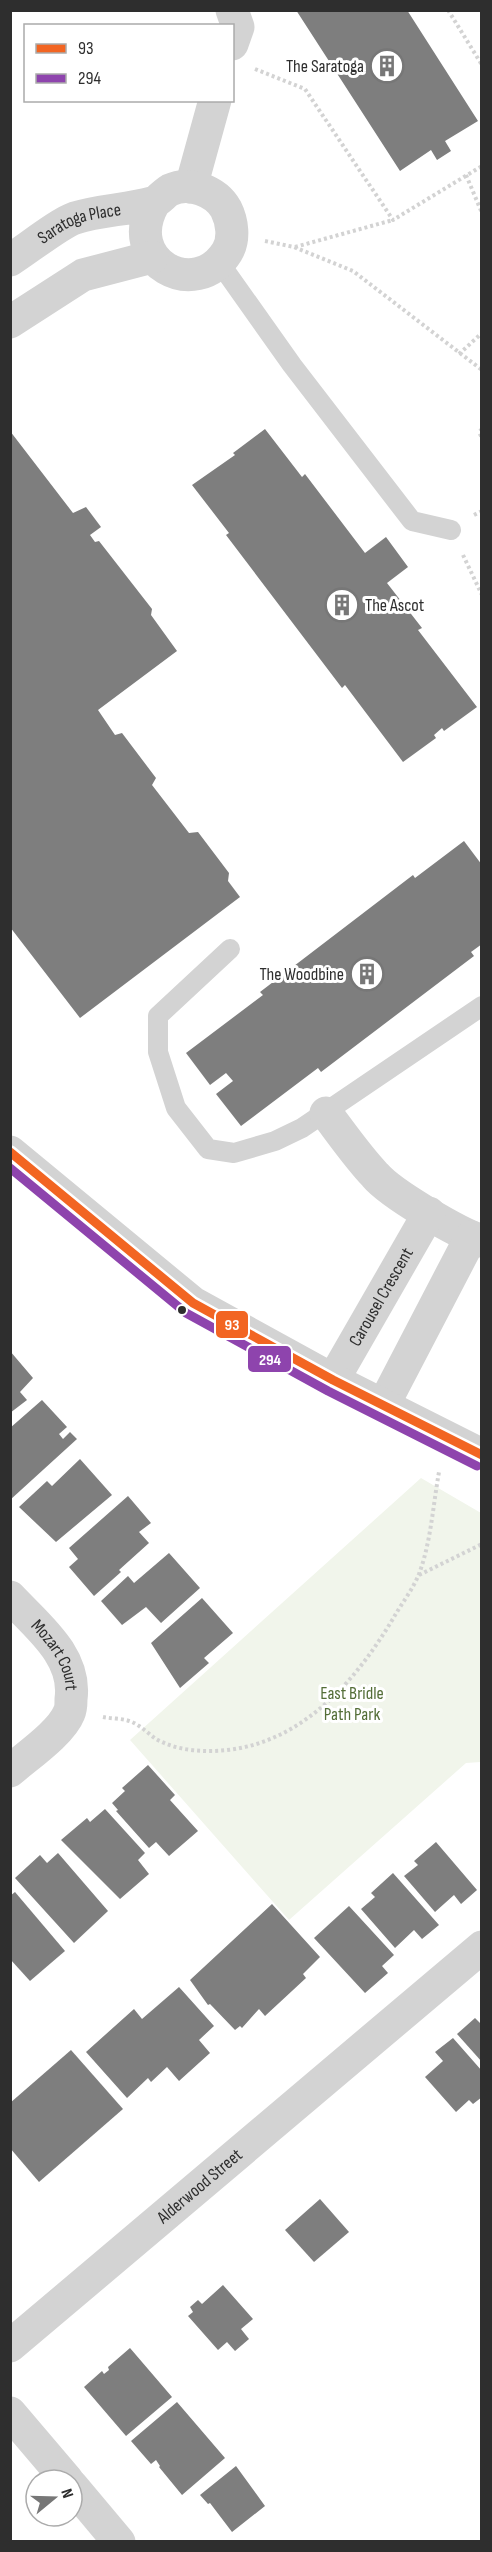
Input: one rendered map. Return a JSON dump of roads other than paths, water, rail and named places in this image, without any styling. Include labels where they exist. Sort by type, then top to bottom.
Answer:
[{"type":"street","points":[[232,10],[238,27],[243,56]]},
{"type":"street","points":[[191,187],[214,102]]},
{"type":"street","points":[[191,187],[208,191],[222,202],[230,217],[226,248],[204,272],[185,275],[167,269],[152,257],[146,244],[144,230],[147,215],[154,203],[171,190],[191,187]]},
{"type":"street","name":"Saratoga Place","points":[[10,260],[74,219],[154,203]]},
{"type":"street","points":[[10,322],[83,275],[152,257]]},
{"type":"street","points":[[326,1113],[376,1177],[429,1214],[476,1239],[384,1404]]},
{"type":"street","points":[[10,1152],[193,1303],[333,1380],[482,1455]]},
{"type":"street","name":"Carousel Crescent","points":[[333,1380],[429,1214]]},
{"type":"street","name":"Mozart Court","points":[[10,1597],[55,1646],[68,1666],[73,1689],[70,1713],[56,1730],[10,1771]]},
{"type":"street","name":"Alderwood Street","points":[[10,2346],[482,1947]]},
{"type":"street","points":[[10,2413],[57,2468]]},
{"type":"street","points":[[84,2500],[119,2541]]},
{"type":"lane","points":[[226,248],[292,365],[412,521],[451,530]]},
{"type":"lane","points":[[230,949],[158,1016],[158,1052],[176,1108],[208,1149],[234,1153],[275,1141],[326,1113],[482,1006]]},
{"type":"place","name":"The Saratoga","points":[[387,66]]},
{"type":"place","name":"The Ascot","points":[[342,605]]},
{"type":"place","name":"The Woodbine","points":[[367,974]]},
{"type":"park label","name":"East Bridle Path Park","points":[[352,1703]]}]
